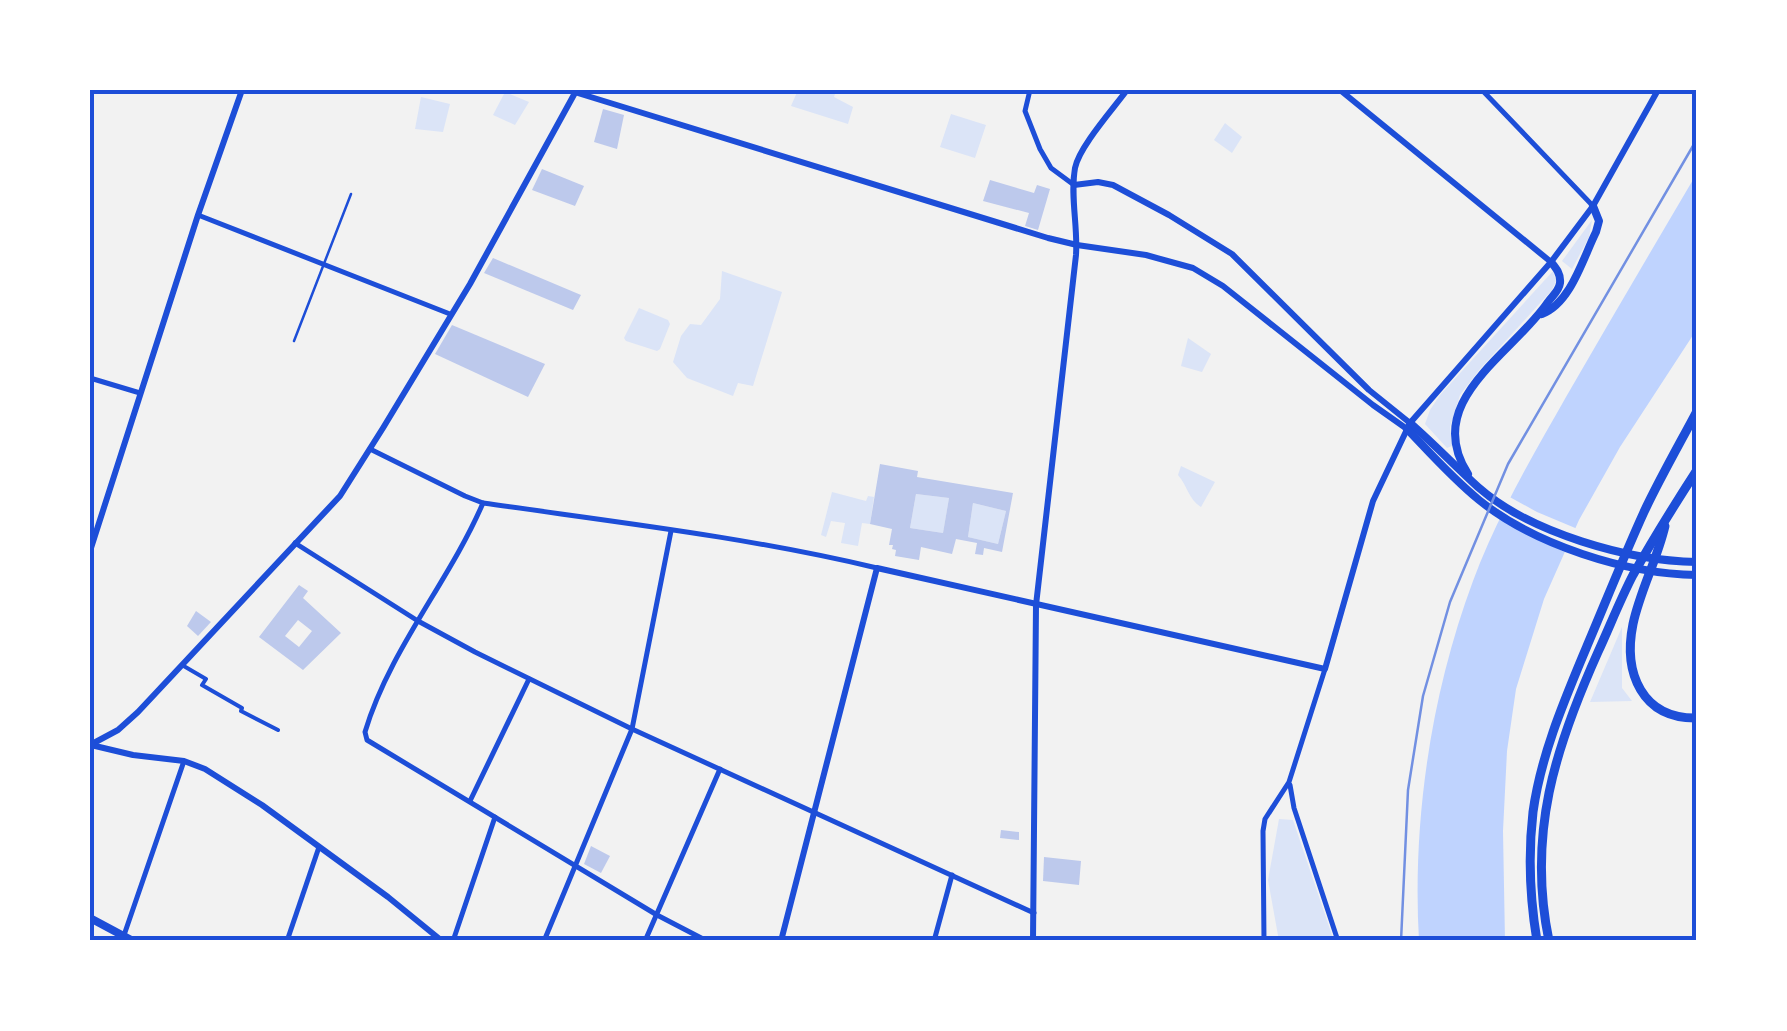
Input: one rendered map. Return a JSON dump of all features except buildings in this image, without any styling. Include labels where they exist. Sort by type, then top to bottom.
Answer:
[{"type":"highway","points":[[1538,941],[1530,880],[1530,843],[1544,760],[1622,564],[1697,411]]},
{"type":"highway","points":[[1549,941],[1543,905],[1542,856],[1546,802],[1554,764],[1582,687],[1622,599],[1697,470]]},
{"type":"highway","points":[[1668,517],[1634,620],[1633,667],[1640,691],[1649,702],[1670,714],[1697,718]]},
{"type":"main road","points":[[1542,314],[1562,299],[1596,232],[1599,221],[1593,206]]},
{"type":"main road","points":[[1469,477],[1455,442],[1456,415],[1484,371],[1542,314],[1560,284],[1559,273],[1551,262]]},
{"type":"main road","points":[[1408,426],[1491,496],[1520,514],[1571,538],[1624,553],[1692,562]]},
{"type":"main road","points":[[1408,426],[1482,503],[1527,530],[1568,549],[1644,569],[1697,575]]},
{"type":"main road","points":[[90,918],[134,941]]},
{"type":"street","points":[[90,552],[242,90]]},
{"type":"street","points":[[90,743],[118,730],[138,712],[340,496],[500,233],[573,90],[1012,227],[1077,245],[1146,255],[1193,268],[1224,286],[1372,404],[1408,426]]},
{"type":"street","points":[[1030,90],[1025,110],[1050,168],[1074,185],[1113,184],[1232,254],[1408,426]]},
{"type":"street","points":[[1033,941],[1036,605],[1077,245],[1074,185],[1080,154],[1127,90]]},
{"type":"street","points":[[1340,90],[1551,262]]},
{"type":"street","points":[[1482,90],[1593,206]]},
{"type":"street","points":[[1264,941],[1265,819],[1289,782],[1373,501],[1408,426],[1551,262],[1593,206],[1658,90]]},
{"type":"street","points":[[198,215],[450,314]]},
{"type":"street","points":[[90,378],[140,394]]},
{"type":"street","points":[[370,449],[483,503],[795,550],[1324,668]]},
{"type":"street","points":[[483,503],[464,544],[378,695],[364,732],[369,742],[707,941]]},
{"type":"street","points":[[544,941],[632,729],[671,530]]},
{"type":"street","points":[[296,543],[418,621],[529,679],[1034,912]]},
{"type":"street","points":[[782,941],[877,568]]},
{"type":"street","points":[[182,665],[206,679],[202,685],[278,730]]},
{"type":"street","points":[[470,801],[529,679]]},
{"type":"street","points":[[90,743],[184,761],[205,769],[262,805],[442,941]]},
{"type":"street","points":[[123,938],[184,761]]},
{"type":"street","points":[[646,941],[720,769]]},
{"type":"street","points":[[1289,782],[1338,941]]},
{"type":"street","points":[[453,941],[495,816]]},
{"type":"street","points":[[286,941],[319,847]]},
{"type":"street","points":[[934,941],[952,875]]},
{"type":"lane","points":[[294,341],[351,194]]},
{"type":"shaded area","points":[[798,90],[836,90],[834,97],[853,107],[848,124],[791,106]]},
{"type":"shaded area","points":[[505,92],[529,102],[515,125],[493,115]]},
{"type":"shaded area","points":[[421,97],[450,104],[443,132],[415,129]]},
{"type":"shaded area","points":[[951,114],[986,125],[975,158],[940,147]]},
{"type":"shaded area","points":[[1225,123],[1242,137],[1232,153],[1214,140]]},
{"type":"shaded area","points":[[1592,220],[1589,237],[1572,269],[1562,261]]},
{"type":"shaded area","points":[[722,271],[782,292],[753,386],[738,383],[733,396],[687,378],[673,362],[681,336],[690,324],[701,325],[720,299]]},
{"type":"shaded area","points":[[1553,271],[1556,281],[1552,290],[1460,395],[1450,427],[1452,446],[1447,448],[1425,424],[1430,410]]},
{"type":"shaded area","points":[[639,308],[670,324],[657,351],[624,338]]},
{"type":"shaded area","points":[[1188,338],[1211,354],[1202,372],[1181,366]]},
{"type":"shaded area","points":[[1181,466],[1215,482],[1201,507],[1178,475]]},
{"type":"shaded area","points":[[832,492],[866,501],[868,496],[874,497],[870,524],[862,523],[858,546],[841,543],[845,523],[831,521],[826,537],[821,535]]},
{"type":"shaded area","points":[[916,494],[949,498],[943,533],[910,528]]},
{"type":"shaded area","points":[[973,503],[1006,511],[998,544],[968,537]]},
{"type":"shaded area","points":[[1622,627],[1622,688],[1632,701],[1590,702]]},
{"type":"shaded area","points":[[1279,819],[1293,820],[1334,941],[1279,941],[1268,880]]},
{"type":"water","points":[[1697,173],[1697,329],[1620,447],[1579,520],[1544,599],[1516,689],[1507,751],[1503,831],[1505,941],[1419,941],[1419,850],[1428,758],[1446,668],[1473,581],[1528,464]]},
{"type":"pier","points":[[1506,495],[1580,530],[1569,554],[1496,516]]},
{"type":"railway","points":[[1401,941],[1408,790],[1423,696],[1450,602],[1508,464],[1697,139]]}]
